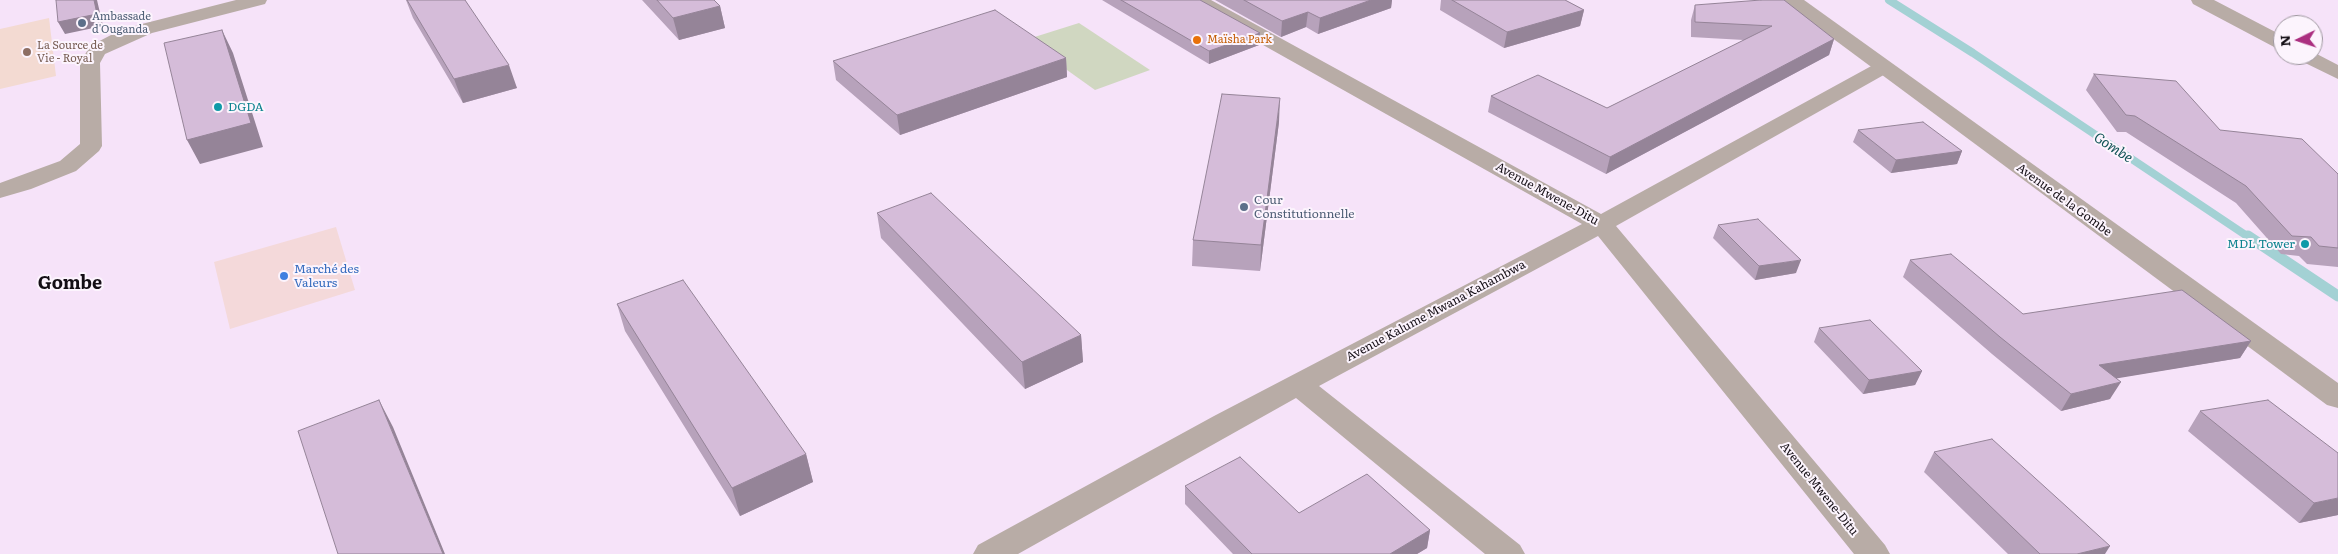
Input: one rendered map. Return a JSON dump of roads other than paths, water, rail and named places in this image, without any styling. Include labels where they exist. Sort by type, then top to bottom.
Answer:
[{"type":"street","points":[[0,191],[68,166],[91,146],[90,63],[97,50],[118,39],[145,29],[258,0]]},
{"type":"street","name":"Avenue Mwene-Ditu","points":[[1197,0],[1601,224],[1873,554]]},
{"type":"street","name":"Avenue de la Gombe","points":[[1792,0],[1882,68],[2338,398]]},
{"type":"street","points":[[2200,0],[2273,39]]},
{"type":"street","points":[[2323,65],[2338,73]]},
{"type":"street","name":"Avenue Kalume Mwana Kahambwa","points":[[990,554],[1298,384],[1601,224],[1882,68]]},
{"type":"street","points":[[1298,384],[1508,554]]},
{"type":"waterway","name":"Gombe","points":[[1889,0],[1973,53],[2250,238]]},
{"type":"waterway","name":"Gombe","points":[[2248,236],[2338,296]]},
{"type":"place","name":"Ambassade d'Ouganda","points":[[82,23]]},
{"type":"place","name":"Maïsha Park","points":[[1197,40]]},
{"type":"place","name":"La Source de Vie - Royal","points":[[27,52]]},
{"type":"place","name":"DGDA","points":[[218,107]]},
{"type":"place","name":"Cour Constitutionnelle","points":[[1244,207]]},
{"type":"place","name":"MDL Tower","points":[[2305,244]]},
{"type":"place","name":"Marché des Valeurs","points":[[284,276]]},
{"type":"district","name":"Gombe","points":[[70,284]]}]
